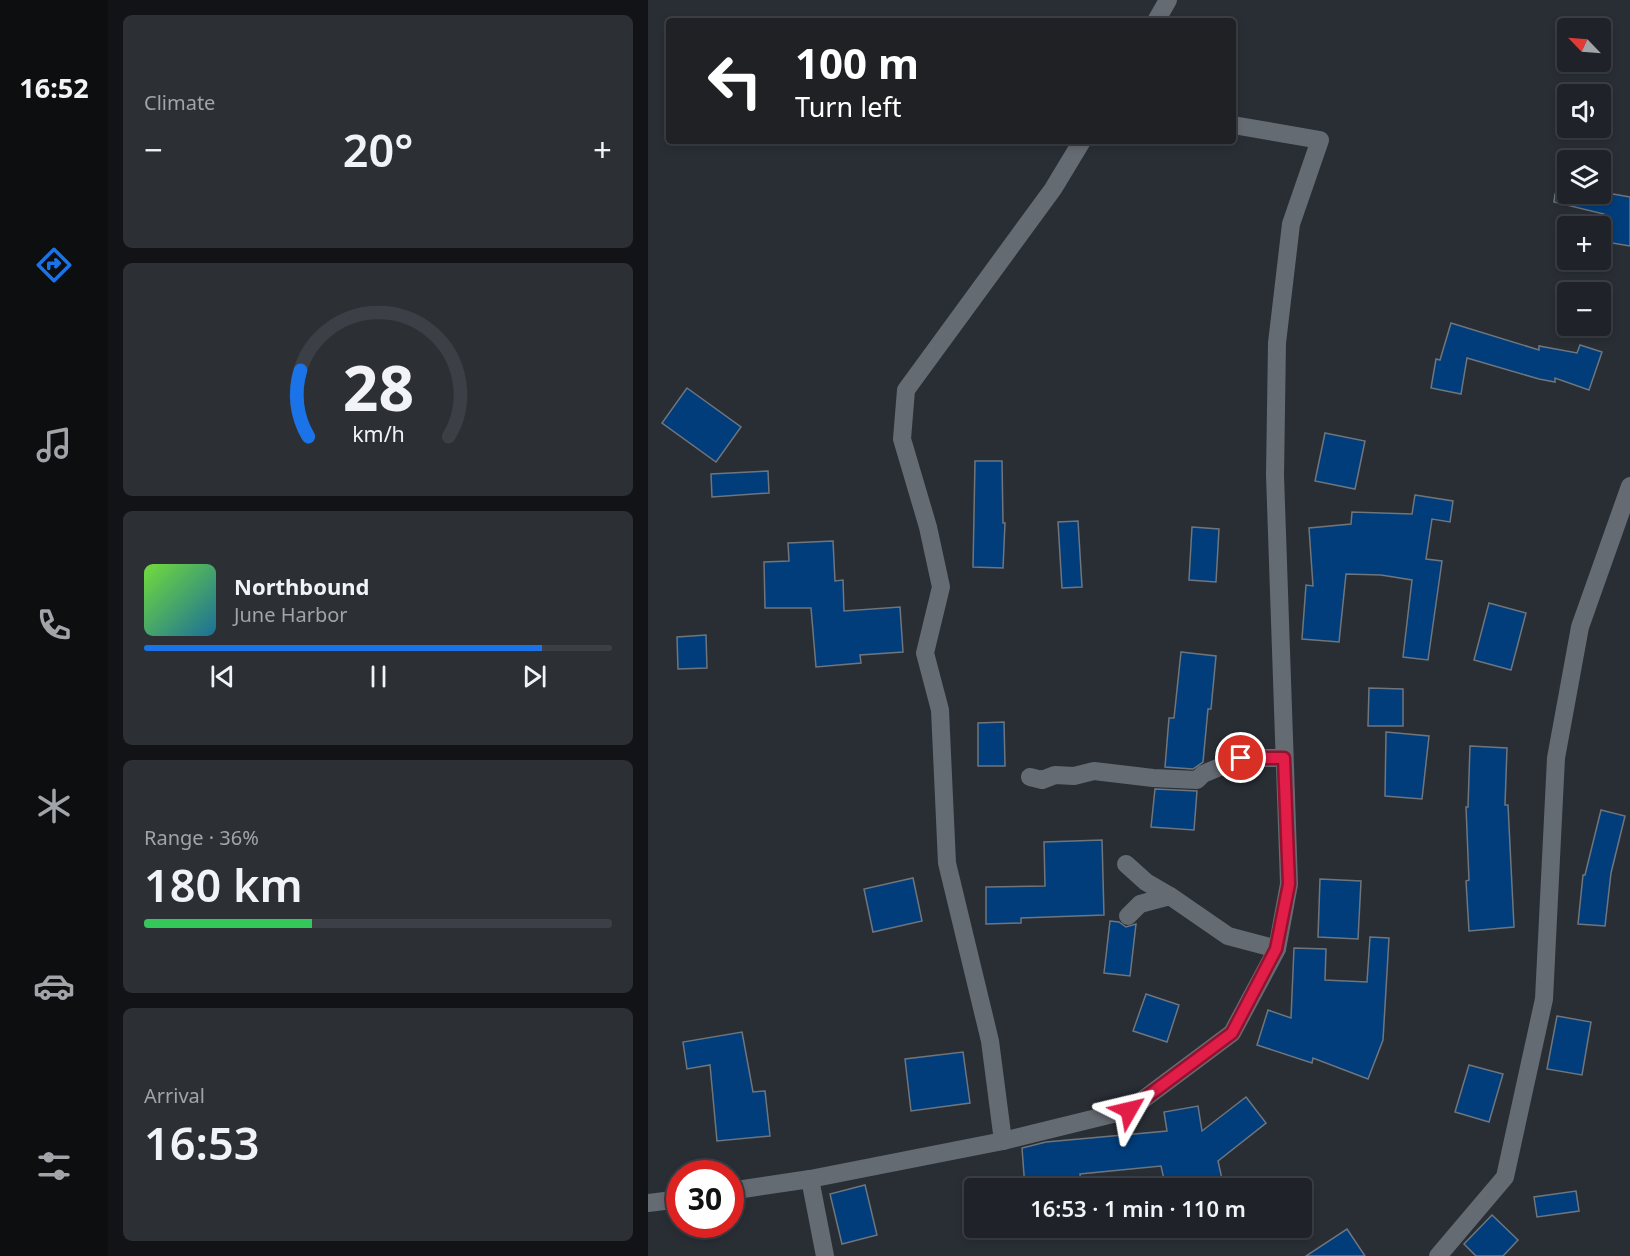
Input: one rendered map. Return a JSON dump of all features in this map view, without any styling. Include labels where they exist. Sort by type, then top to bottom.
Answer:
[{"type":"street","points":[[1158,18],[1168,0]]},
{"type":"street","points":[[744,1189],[810,1179],[1003,1141],[1129,1110],[1232,1033],[1276,949],[1289,884],[1275,475],[1277,343],[1291,224],[1320,140],[1236,126]]},
{"type":"street","points":[[1003,1141],[990,1041],[947,863],[940,710],[925,653],[941,587],[928,527],[902,439],[906,390],[1053,189],[1080,144]]},
{"type":"street","points":[[1438,1256],[1505,1177],[1544,999],[1558,747],[1580,627],[1630,486]]},
{"type":"street","points":[[1030,777],[1042,780],[1055,775],[1074,776],[1094,771],[1153,778],[1197,780],[1203,774],[1241,758],[1284,758]]},
{"type":"street","points":[[1126,864],[1146,882],[1228,936],[1276,949]]},
{"type":"street","points":[[1128,916],[1140,904],[1170,896]]},
{"type":"street","points":[[810,1179],[825,1256]]},
{"type":"street","points":[[648,1203],[666,1201]]},
{"type":"building","points":[[1611,194],[1630,197],[1630,246],[1611,243],[1611,216],[1604,216],[1604,214],[1562,204],[1611,204]]},
{"type":"building","points":[[1451,323],[1539,350],[1539,346],[1577,353],[1580,345],[1602,352],[1589,390],[1555,378],[1555,382],[1539,379],[1467,358],[1461,394],[1431,388],[1436,359],[1440,360]]},
{"type":"building","points":[[687,388],[741,427],[716,462],[662,423]]},
{"type":"building","points":[[1325,433],[1365,441],[1355,489],[1315,481]]},
{"type":"building","points":[[975,461],[1002,461],[1003,523],[1005,523],[1003,568],[973,567]]},
{"type":"building","points":[[768,471],[769,493],[712,497],[711,474]]},
{"type":"building","points":[[1415,495],[1453,501],[1450,522],[1432,519],[1426,559],[1442,561],[1428,660],[1403,657],[1412,580],[1381,575],[1346,574],[1339,642],[1302,639],[1306,585],[1313,586],[1309,528],[1351,524],[1352,512],[1412,514]]},
{"type":"building","points":[[1078,521],[1082,587],[1062,588],[1058,522]]},
{"type":"building","points":[[1192,527],[1219,529],[1216,582],[1189,580]]},
{"type":"building","points":[[833,541],[835,581],[843,580],[844,611],[900,607],[903,652],[860,655],[861,663],[816,667],[811,608],[765,608],[764,562],[789,561],[788,543]]},
{"type":"building","points":[[1489,603],[1526,613],[1511,670],[1474,660]]},
{"type":"building","points":[[706,635],[707,668],[678,669],[677,637]]},
{"type":"building","points":[[1181,652],[1216,656],[1203,762],[1193,769],[1165,767],[1169,718],[1174,718]]},
{"type":"building","points":[[1369,688],[1403,689],[1403,726],[1368,726]]},
{"type":"building","points":[[1004,722],[1005,766],[978,766],[978,723]]},
{"type":"building","points":[[1386,732],[1429,736],[1422,799],[1385,796]]},
{"type":"building","points":[[1470,746],[1507,748],[1505,805],[1508,805],[1514,927],[1469,931],[1466,807],[1468,807]]},
{"type":"building","points":[[1155,789],[1197,791],[1194,830],[1151,827]]},
{"type":"building","points":[[1601,810],[1625,816],[1611,873],[1605,926],[1578,924],[1583,875],[1585,875]]},
{"type":"building","points":[[1102,840],[1104,915],[1021,918],[1021,923],[986,924],[986,887],[1045,886],[1044,842]]},
{"type":"building","points":[[913,878],[922,921],[873,932],[864,889]]},
{"type":"building","points":[[1320,879],[1361,881],[1358,939],[1318,937]]},
{"type":"building","points":[[1110,921],[1119,922],[1126,927],[1136,924],[1130,976],[1104,973]]},
{"type":"building","points":[[1370,937],[1389,938],[1383,1040],[1368,1079],[1313,1058],[1312,1063],[1257,1045],[1268,1010],[1291,1018],[1294,948],[1326,949],[1325,980],[1367,982]]},
{"type":"building","points":[[1146,994],[1179,1005],[1167,1042],[1133,1031]]},
{"type":"building","points":[[1557,1016],[1591,1022],[1582,1075],[1547,1069]]},
{"type":"building","points":[[742,1032],[753,1092],[765,1091],[770,1136],[717,1141],[710,1065],[687,1069],[683,1042]]},
{"type":"building","points":[[963,1052],[970,1103],[911,1111],[905,1059]]},
{"type":"building","points":[[1469,1065],[1503,1074],[1489,1122],[1455,1112]]},
{"type":"building","points":[[1246,1097],[1266,1123],[1218,1161],[1222,1178],[1164,1178],[1161,1166],[1080,1174],[1080,1178],[1024,1178],[1022,1148],[1046,1142],[1167,1131],[1164,1112],[1198,1106],[1202,1131]]},
{"type":"building","points":[[865,1185],[877,1235],[842,1244],[830,1194]]},
{"type":"building","points":[[1576,1191],[1579,1211],[1537,1217],[1534,1197]]},
{"type":"building","points":[[1492,1215],[1518,1240],[1503,1256],[1476,1256],[1464,1244]]},
{"type":"building","points":[[1347,1229],[1365,1256],[1306,1256]]},
{"type":"route","points":[[1129,1110],[1232,1033],[1276,949],[1289,884],[1284,758],[1241,758]]}]
